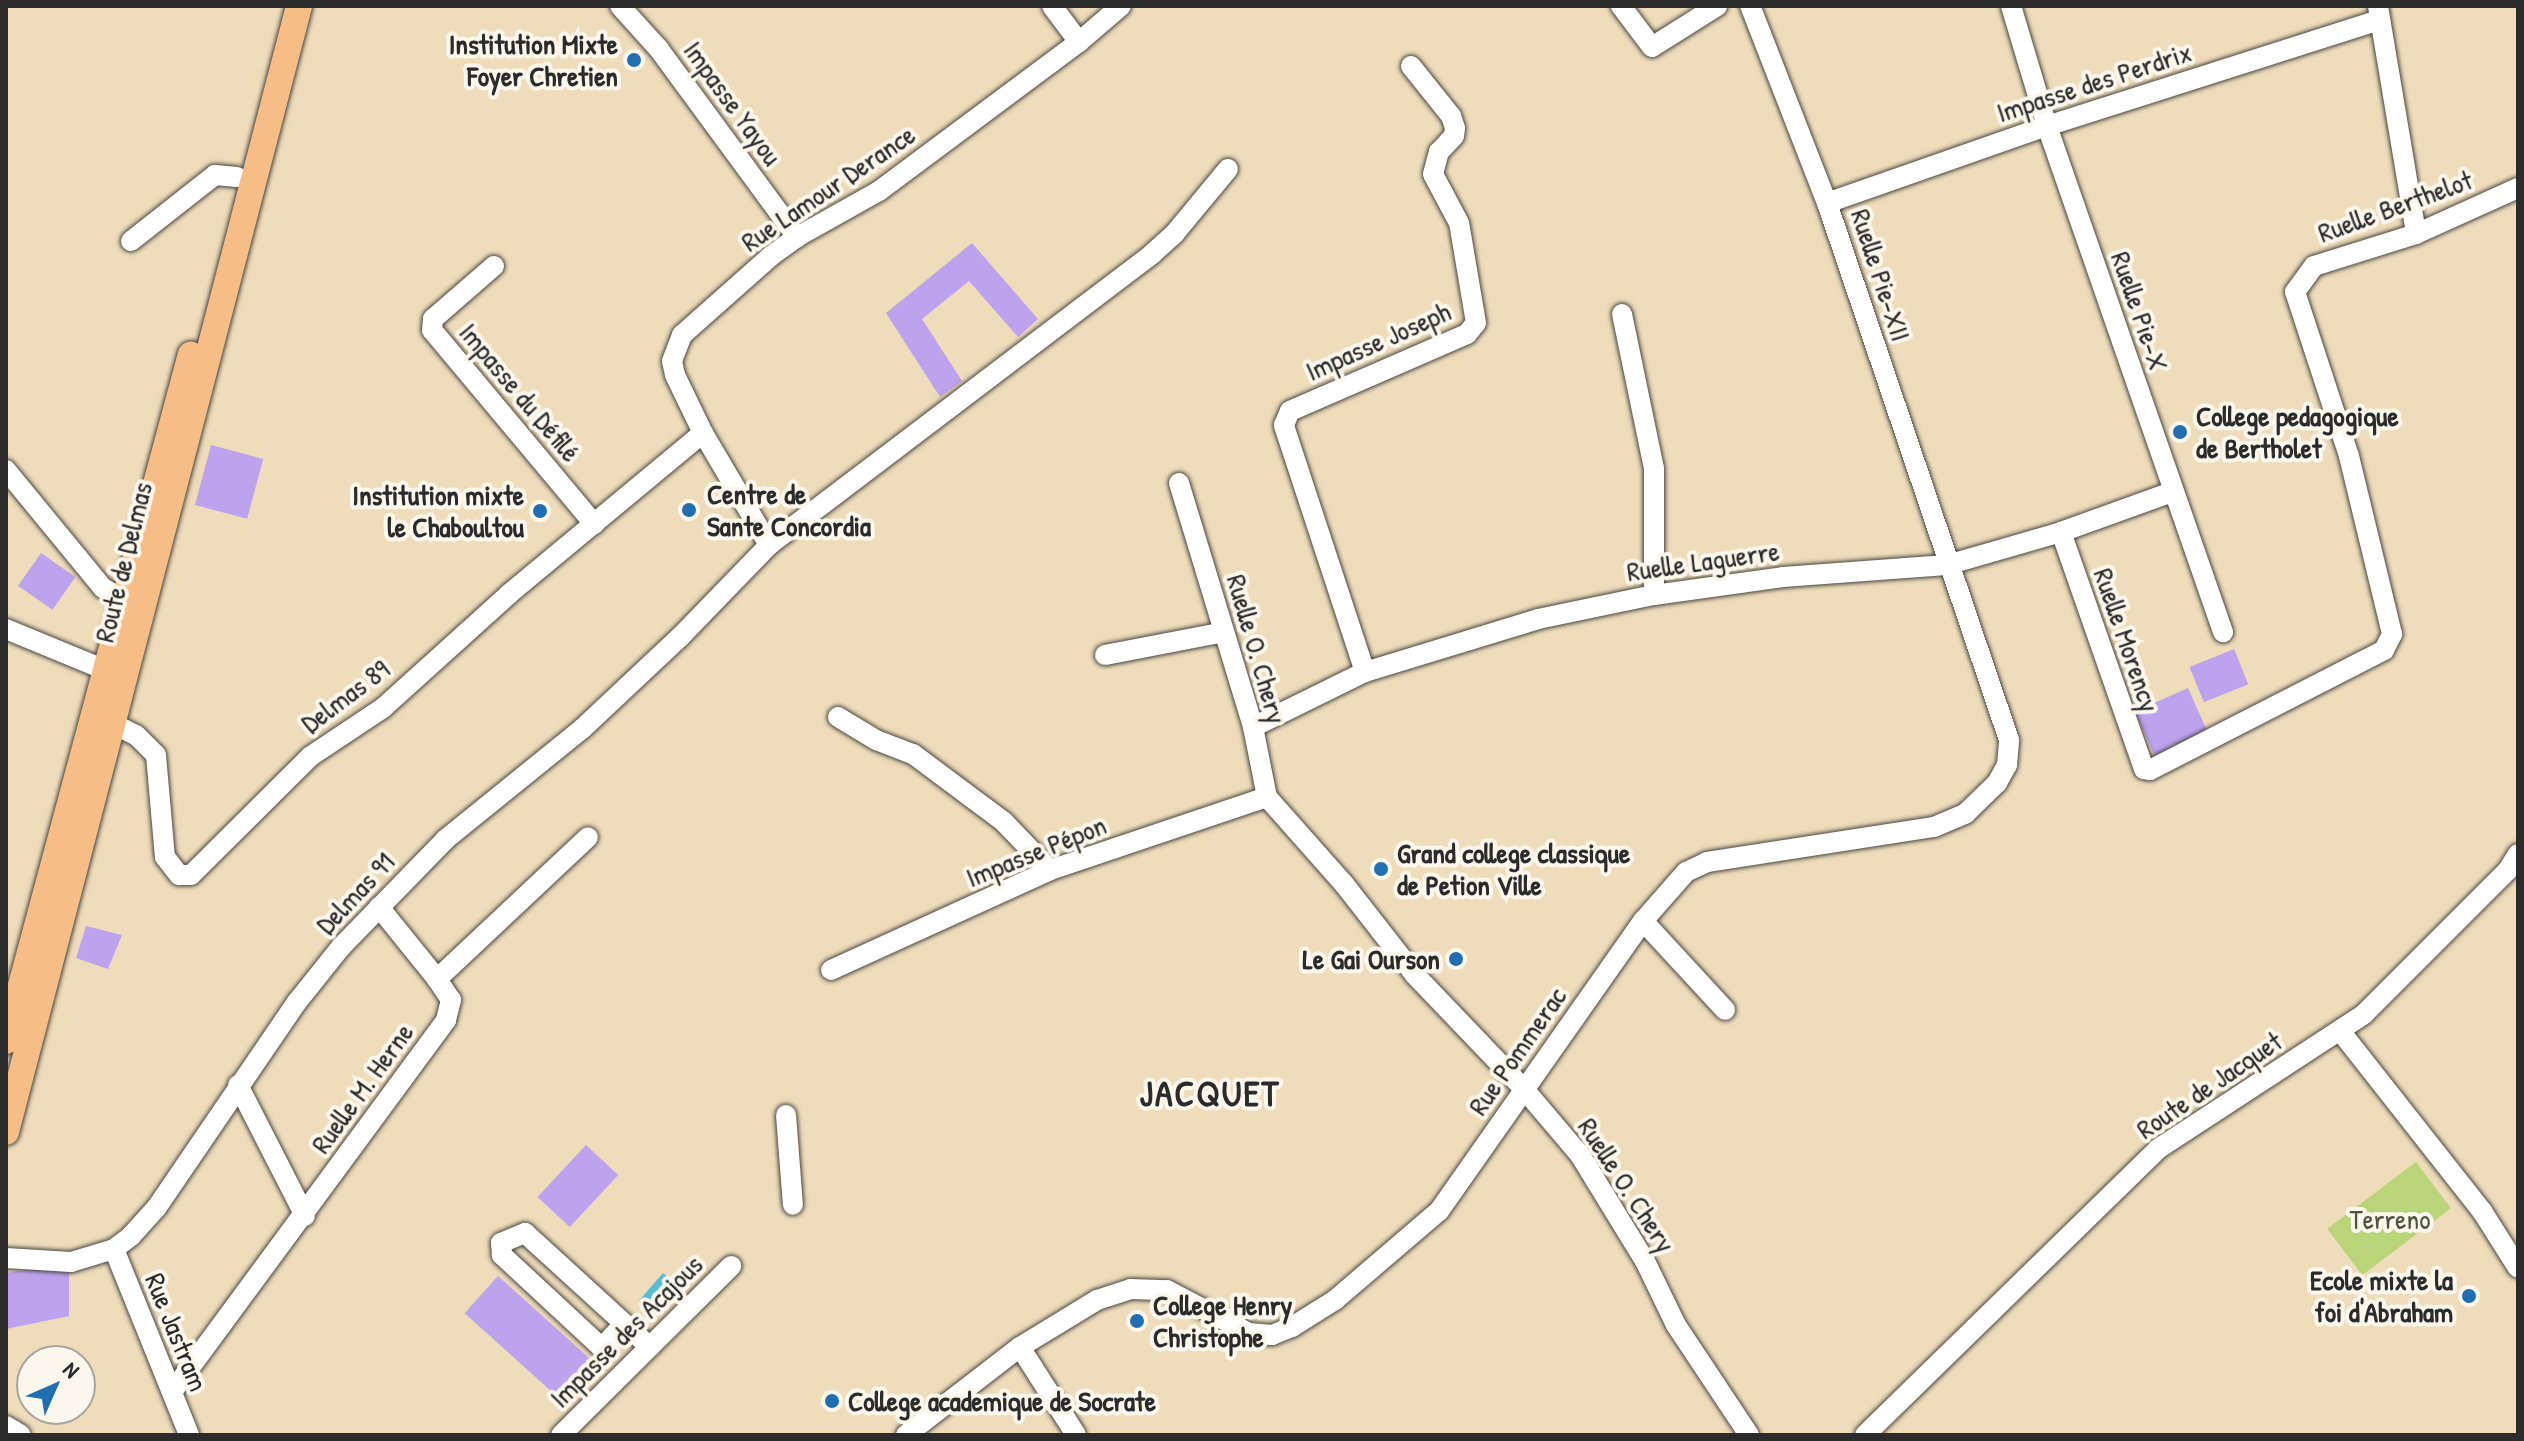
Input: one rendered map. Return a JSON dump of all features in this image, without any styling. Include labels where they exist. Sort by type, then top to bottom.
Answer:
[{"type":"main road","name":"Route de Delmas","points":[[6,1041],[104,719],[108,671],[134,606],[281,6]]},
{"type":"main road","name":"Route de Delmas","points":[[6,1132],[104,719],[299,6]]},
{"type":"street","name":"Impasse Yayou","points":[[620,6],[658,48],[797,237]]},
{"type":"street","points":[[1052,6],[1079,42]]},
{"type":"street","name":"Rue Lamour Derance","points":[[769,545],[703,433],[675,375],[672,361],[674,348],[693,325],[797,237],[879,191],[1079,42],[1121,6]]},
{"type":"street","points":[[1621,6],[1652,47],[1717,6]]},
{"type":"street","name":"Ruelle Pie-XII","points":[[1750,6],[1827,203],[1947,565]]},
{"type":"street","name":"Ruelle Pie-X","points":[[2011,6],[2047,126],[2223,632]]},
{"type":"street","points":[[2379,13],[2416,234]]},
{"type":"street","name":"Impasse des Perdrix","points":[[1827,203],[2379,13]]},
{"type":"street","name":"Impasse Joseph","points":[[1365,672],[1284,425],[1285,416],[1290,411],[1473,330],[1476,323],[1459,223],[1433,174],[1439,152],[1454,136],[1455,128],[1451,116],[1411,66]]},
{"type":"street","name":"Delmas 91","points":[[6,1258],[71,1262],[114,1249],[157,1207],[297,1002],[379,907],[446,839],[583,728],[670,647],[769,545],[1175,233],[1228,169]]},
{"type":"street","points":[[131,241],[215,175],[237,177]]},
{"type":"street","name":"Ruelle Berthelot","points":[[2141,766],[2150,770],[2384,650],[2392,634],[2349,456],[2295,292],[2314,266],[2416,234],[2518,188]]},
{"type":"street","name":"Impasse du Défilé","points":[[494,266],[433,319],[432,330],[594,524]]},
{"type":"street","points":[[1622,314],[1654,468],[1654,595]]},
{"type":"street","name":"Delmas 89","points":[[104,719],[136,735],[156,755],[165,857],[179,875],[191,875],[311,756],[383,708],[509,594],[703,433]]},
{"type":"street","points":[[6,470],[103,588],[134,606]]},
{"type":"street","name":"Ruelle O. Chery","points":[[1179,483],[1253,727],[1267,797],[1344,884],[1415,975],[1524,1089],[1580,1155],[1645,1261],[1676,1325],[1749,1435]]},
{"type":"street","name":"Ruelle Laguerre","points":[[1253,727],[1365,672],[1538,619],[1654,595],[1783,577],[1947,565],[2061,532],[2172,492]]},
{"type":"street","name":"Ruelle Morency","points":[[2061,532],[2141,766]]},
{"type":"street","name":"Rue Pommerac","points":[[906,1435],[1020,1347],[1097,1300],[1130,1289],[1167,1290],[1249,1333],[1272,1335],[1292,1327],[1335,1300],[1439,1211],[1643,921],[1686,872],[1707,862],[1934,827],[1965,814],[1997,783],[2007,765],[2009,740],[1947,565]]},
{"type":"street","points":[[6,629],[108,671]]},
{"type":"street","points":[[1105,655],[1224,632]]},
{"type":"street","points":[[838,717],[876,740],[913,754],[1003,821],[1050,870]]},
{"type":"street","name":"Impasse Pépon","points":[[831,970],[1050,870],[1267,797]]},
{"type":"street","points":[[379,907],[437,979],[588,837]]},
{"type":"street","name":"Route de Jacquet","points":[[1865,1435],[2158,1149],[2341,1032],[2387,991],[2508,870],[2518,854]]},
{"type":"street","points":[[1643,921],[1725,1010]]},
{"type":"street","name":"Ruelle M. Herne","points":[[172,1392],[305,1216],[450,1013],[451,1000],[437,979]]},
{"type":"street","points":[[2341,1032],[2482,1211],[2518,1268]]},
{"type":"street","points":[[238,1085],[305,1216]]},
{"type":"street","points":[[786,1115],[793,1205]]},
{"type":"street","points":[[624,1324],[602,1348],[502,1255],[501,1243],[525,1233],[650,1347]]},
{"type":"street","name":"Rue Jastram","points":[[114,1249],[189,1435]]},
{"type":"street","name":"Impasse des Acajous","points":[[561,1435],[731,1266]]},
{"type":"street","points":[[1020,1347],[1076,1435]]},
{"type":"street","points":[[6,1426],[21,1435]]},
{"type":"green space","name":"Terreno","points":[[2416,1162],[2451,1208],[2362,1275],[2327,1229]]},
{"type":"water","points":[[663,1273],[678,1286],[654,1314],[639,1301]]},
{"type":"building","points":[[972,243],[1038,319],[1018,337],[969,281],[922,319],[962,381],[940,397],[886,313]]},
{"type":"building","points":[[211,445],[263,459],[247,519],[195,505]]},
{"type":"building","points":[[41,553],[75,577],[52,610],[18,586]]},
{"type":"building","points":[[2234,649],[2248,684],[2204,702],[2189,667]]},
{"type":"building","points":[[2188,688],[2209,735],[2156,758],[2135,712]]},
{"type":"building","points":[[86,926],[122,935],[108,969],[76,958]]},
{"type":"building","points":[[586,1145],[618,1175],[570,1227],[538,1197]]},
{"type":"building","points":[[69,1263],[69,1316],[6,1329],[6,1273]]},
{"type":"building","points":[[498,1276],[592,1360],[558,1397],[465,1313]]},
{"type":"place","name":"Institution Mixte Foyer Chretien","points":[[634,60]]},
{"type":"place","name":"College pedagogique de Bertholet","points":[[2180,432]]},
{"type":"place","name":"Centre de Sante Concordia","points":[[689,510]]},
{"type":"place","name":"Institution mixte le Chaboultou","points":[[540,511]]},
{"type":"place","name":"Grand college classique de Petion Ville","points":[[1381,869]]},
{"type":"place","name":"Le Gai Ourson","points":[[1456,959]]},
{"type":"place","name":"Ecole mixte la foi d'Abraham","points":[[2469,1296]]},
{"type":"place","name":"College Henry Christophe","points":[[1137,1321]]},
{"type":"place","name":"College academique de Socrate","points":[[832,1401]]},
{"type":"district","name":"JACQUET","points":[[1210,1093]]}]
